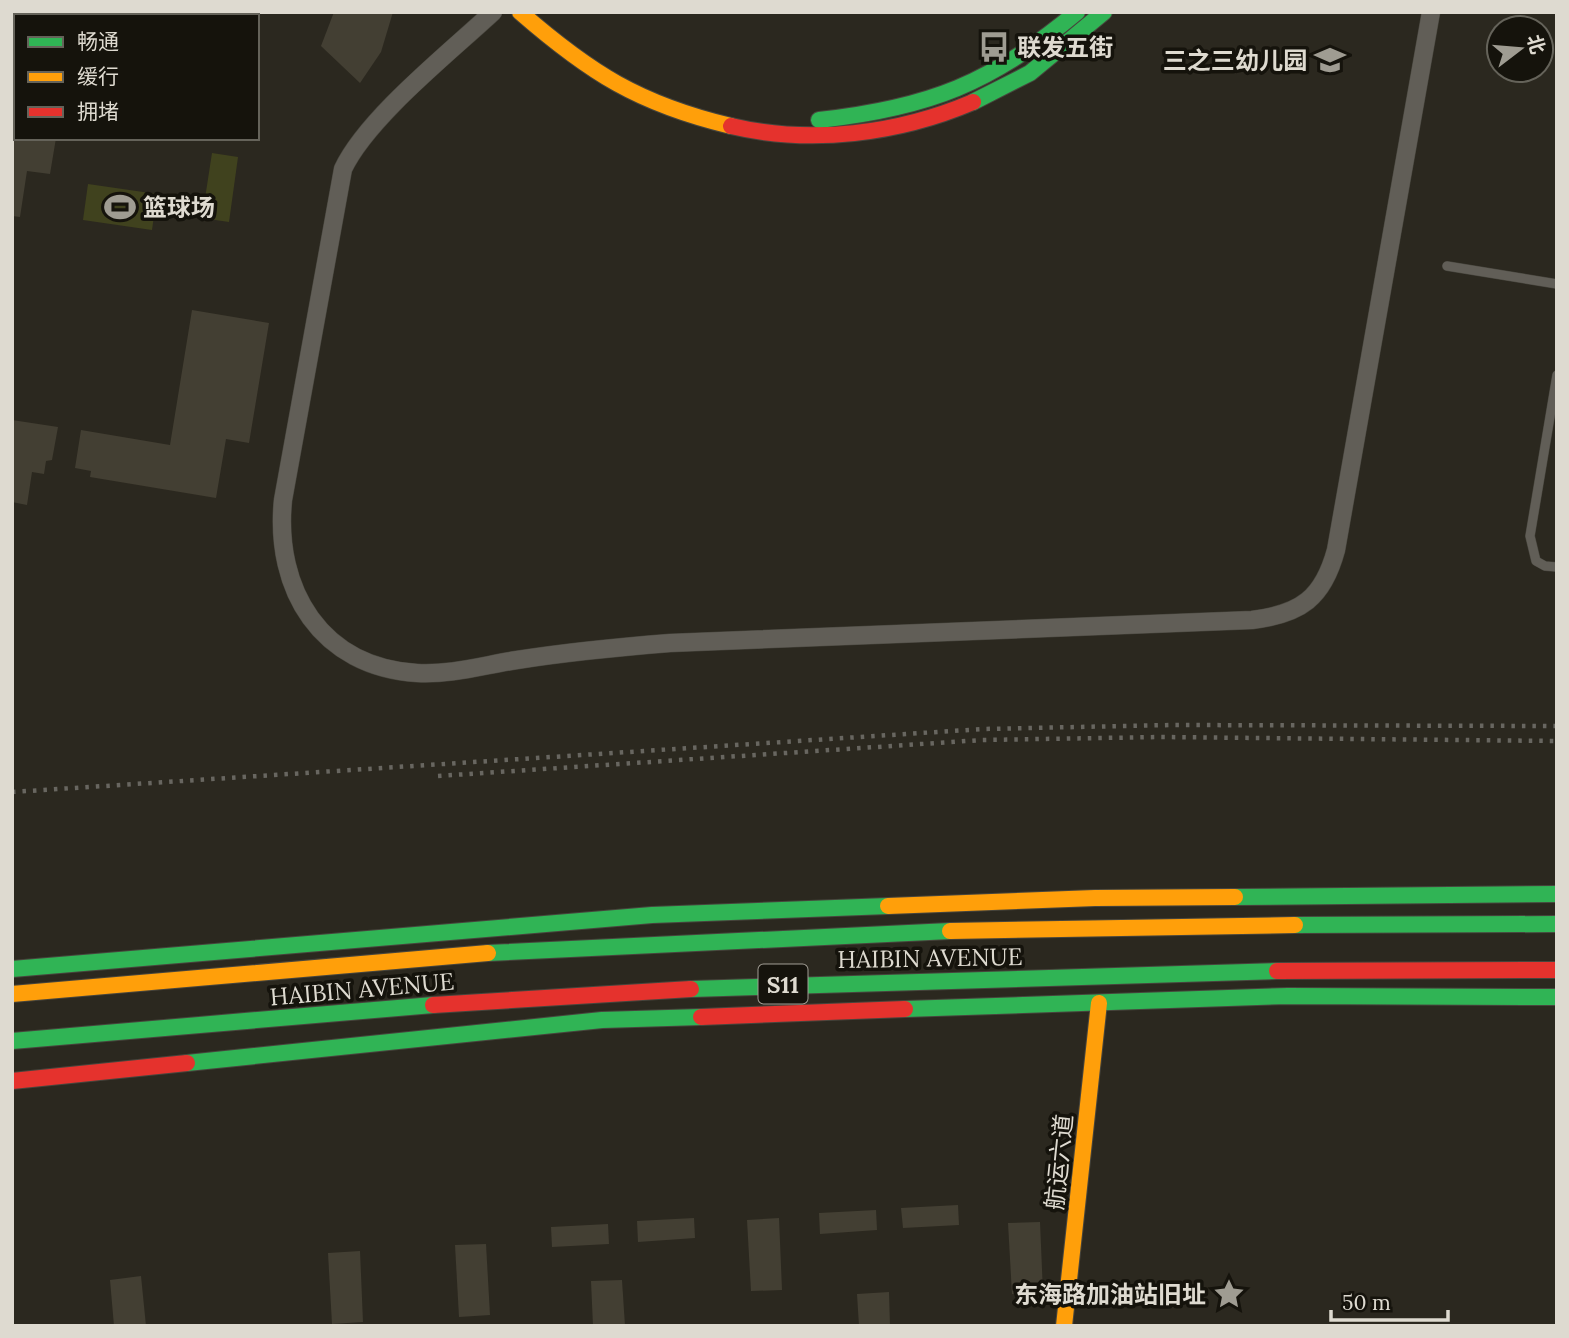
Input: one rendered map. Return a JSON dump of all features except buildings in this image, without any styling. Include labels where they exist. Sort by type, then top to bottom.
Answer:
[{"type":"main road","points":[[520,12],[579,63],[616,86],[663,107],[733,129],[833,135],[906,125],[981,100],[1028,75],[1073,41],[1104,12]]},
{"type":"main road","points":[[541,12],[607,61],[663,90],[724,110],[817,120],[891,111],[972,85],[1031,52],[1077,12]]},
{"type":"main road","points":[[12,969],[666,915],[1094,898],[1557,894]]},
{"type":"main road","name":"HAIBIN AVENUE","points":[[12,994],[327,966],[656,942],[1008,929],[1284,924],[1557,924]]},
{"type":"main road","name":"HAIBIN AVENUE","points":[[12,1041],[498,999],[774,984],[1252,971],[1557,970]]},
{"type":"main road","points":[[12,1081],[601,1020],[1287,996],[1557,997]]},
{"type":"main road","name":"航运六道","points":[[1064,1326],[1099,1003]]},
{"type":"street","points":[[493,12],[373,126],[353,148],[343,169],[283,500],[282,549],[288,578],[302,604],[315,623],[345,651],[375,667],[398,671],[447,673],[589,649],[670,643],[1252,620],[1270,617],[1301,604],[1324,585],[1336,550],[1431,12]]},
{"type":"lane","points":[[1447,266],[1557,284]]},
{"type":"lane","points":[[1557,375],[1530,536],[1536,561],[1545,566],[1557,567]]},
{"type":"green space","points":[[212,153],[238,157],[229,222],[202,218]]},
{"type":"green space","name":"篮球场","points":[[88,184],[157,194],[152,230],[83,220]]},
{"type":"railway","points":[[12,792],[983,729],[1171,725],[1557,726]]},
{"type":"railway","points":[[438,776],[982,740],[1160,737],[1557,741]]},
{"type":"traffic: fast","points":[[819,120],[894,108],[957,88],[1016,57],[1077,12]]},
{"type":"traffic: fast","points":[[973,102],[1030,73],[1104,12]]},
{"type":"traffic: fast","points":[[1235,897],[1557,894]]},
{"type":"traffic: fast","points":[[12,969],[652,915],[888,906]]},
{"type":"traffic: fast","points":[[1295,925],[1557,924]]},
{"type":"traffic: fast","points":[[488,953],[950,931]]},
{"type":"traffic: fast","points":[[691,989],[1277,971]]},
{"type":"traffic: fast","points":[[905,1009],[1288,996],[1557,997]]},
{"type":"traffic: fast","points":[[12,1041],[433,1005]]},
{"type":"traffic: fast","points":[[187,1063],[602,1020],[701,1017]]},
{"type":"traffic: slow","points":[[520,12],[545,34],[617,84],[669,107],[731,126]]},
{"type":"traffic: slow","points":[[888,906],[1095,898],[1235,897]]},
{"type":"traffic: slow","points":[[950,931],[1295,925]]},
{"type":"traffic: slow","points":[[12,994],[488,953]]},
{"type":"traffic: slow","points":[[1064,1326],[1099,1003]]},
{"type":"traffic: jam","points":[[731,126],[792,135],[854,133],[915,122],[973,102]]},
{"type":"traffic: jam","points":[[1277,971],[1557,970]]},
{"type":"traffic: jam","points":[[433,1005],[691,989]]},
{"type":"traffic: jam","points":[[701,1017],[905,1009]]},
{"type":"traffic: jam","points":[[12,1081],[187,1063]]},
{"type":"place","name":"联发五街","points":[[994,47]]},
{"type":"place","name":"三之三幼儿园","points":[[1330,60]]},
{"type":"place","name":"篮球场","points":[[120,207]]},
{"type":"place","name":"东海路加油站旧址","points":[[1229,1294]]}]
